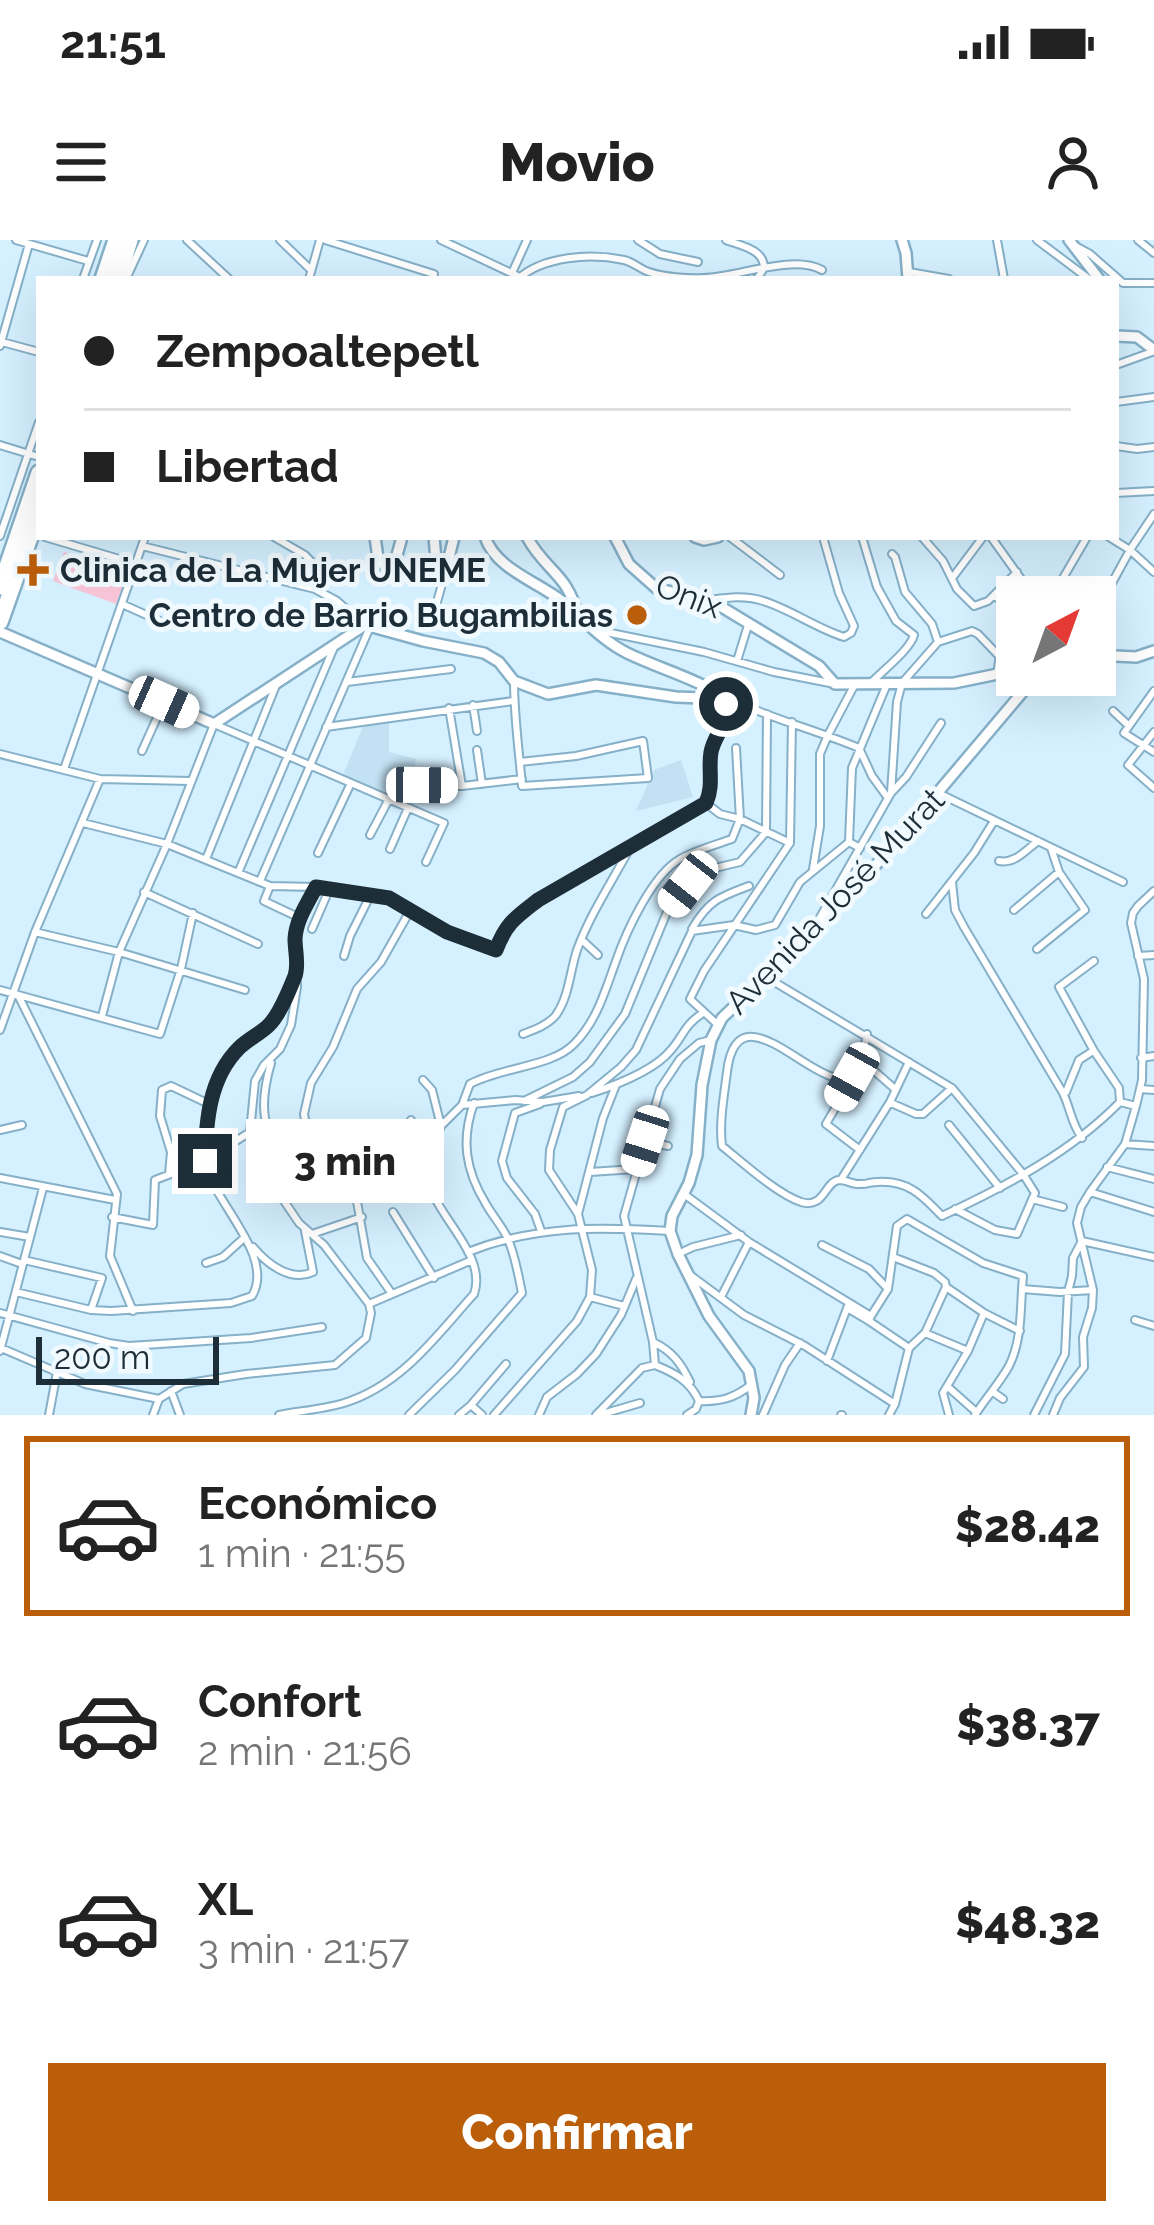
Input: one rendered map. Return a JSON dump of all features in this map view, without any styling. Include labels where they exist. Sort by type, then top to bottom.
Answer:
[{"type":"highway","points":[[127,276],[128,246]]},
{"type":"highway","points":[[105,276],[128,246]]},
{"type":"highway","points":[[0,587],[36,480]]},
{"type":"highway","points":[[0,622],[37,540]]},
{"type":"street","points":[[16,240],[88,261]]},
{"type":"street","points":[[83,276],[97,240]]},
{"type":"street","points":[[128,246],[144,240]]},
{"type":"street","points":[[187,240],[226,276]]},
{"type":"street","points":[[280,240],[310,275],[323,240],[434,274]]},
{"type":"street","points":[[441,240],[456,243],[516,276]]},
{"type":"street","points":[[518,276],[527,240]]},
{"type":"street","points":[[638,240],[660,254],[698,262]]},
{"type":"street","points":[[726,240],[760,253],[764,268],[759,276]]},
{"type":"street","points":[[902,240],[908,275]]},
{"type":"street","points":[[997,240],[1003,276]]},
{"type":"street","points":[[1036,240],[1085,276]]},
{"type":"street","points":[[1138,240],[1154,253]]},
{"type":"street","points":[[1071,243],[1097,276]]},
{"type":"street","points":[[1071,243],[1115,276]]},
{"type":"street","points":[[29,244],[0,343],[36,351]]},
{"type":"street","points":[[520,276],[565,259],[599,258],[680,276]]},
{"type":"street","points":[[722,276],[811,265],[822,270],[814,276]]},
{"type":"street","points":[[1119,279],[1154,283]]},
{"type":"street","points":[[1119,336],[1137,337],[1154,350]]},
{"type":"street","points":[[1119,364],[1154,350]]},
{"type":"street","points":[[1119,402],[1154,398]]},
{"type":"street","points":[[0,536],[36,431]]},
{"type":"street","points":[[0,445],[36,456]]},
{"type":"street","points":[[1119,446],[1154,447]]},
{"type":"street","points":[[1119,493],[1154,491]]},
{"type":"street","points":[[1116,576],[1153,518]]},
{"type":"street","points":[[56,540],[136,564]]},
{"type":"street","points":[[279,540],[319,570],[316,589]]},
{"type":"street","points":[[376,540],[386,568],[394,566],[401,540]]},
{"type":"street","points":[[434,540],[436,560],[446,570]]},
{"type":"street","points":[[433,616],[453,540]]},
{"type":"street","points":[[486,540],[508,567],[626,652],[766,714],[859,748],[872,776],[890,796]]},
{"type":"street","points":[[529,540],[573,593],[578,617]]},
{"type":"street","name":"Onix","points":[[617,540],[629,564],[656,588],[715,603],[818,666],[835,684]]},
{"type":"street","points":[[734,540],[780,575]]},
{"type":"street","points":[[704,600],[760,600],[844,637],[854,626],[838,593],[824,540]]},
{"type":"street","points":[[863,540],[877,587],[896,621],[914,635],[910,646],[870,684]]},
{"type":"street","points":[[924,540],[974,606],[988,602],[1017,572]]},
{"type":"street","points":[[953,577],[984,540]]},
{"type":"street","points":[[990,540],[1020,576]]},
{"type":"street","points":[[1064,576],[1085,540]]},
{"type":"street","points":[[1114,540],[1154,572]]},
{"type":"street","points":[[64,769],[143,541],[316,589],[368,626],[484,653],[500,662],[514,681],[554,695],[596,685],[676,697],[720,694]]},
{"type":"street","points":[[892,554],[905,592],[932,624],[938,642]]},
{"type":"street","points":[[122,604],[162,622]]},
{"type":"street","points":[[737,661],[748,622]]},
{"type":"street","points":[[102,1016],[119,952],[214,724],[368,626]]},
{"type":"street","points":[[260,881],[368,626]]},
{"type":"street","points":[[592,629],[835,684],[954,682],[996,675]]},
{"type":"street","points":[[890,796],[902,683],[938,642],[972,631],[996,653]]},
{"type":"street","points":[[0,632],[444,823],[426,862]]},
{"type":"street","points":[[238,873],[335,645]]},
{"type":"street","points":[[1116,656],[1136,657],[1154,650]]},
{"type":"street","points":[[347,682],[452,669]]},
{"type":"street","points":[[206,859],[278,680]]},
{"type":"street","points":[[514,681],[522,783]]},
{"type":"street","points":[[849,842],[852,768],[887,683]]},
{"type":"street","points":[[813,870],[820,826],[820,754],[855,684]]},
{"type":"street","points":[[1127,730],[1154,691]]},
{"type":"street","points":[[83,823],[167,844],[270,886],[316,887],[389,898],[447,932],[496,950],[502,932],[515,917],[706,803],[712,783],[711,750],[726,716],[720,694]]},
{"type":"street","name":"Avenida José Murat","points":[[670,1231],[697,1155],[702,1084],[717,1024],[885,855],[1018,696]]},
{"type":"street","points":[[326,727],[514,701]]},
{"type":"street","points":[[142,751],[164,702]]},
{"type":"street","points":[[473,705],[477,731]]},
{"type":"street","points":[[449,708],[461,786]]},
{"type":"street","points":[[1113,711],[1154,752]]},
{"type":"street","points":[[524,1101],[573,1078],[590,1062],[625,1014],[667,911],[688,884],[711,869],[740,862],[766,832],[766,714]]},
{"type":"street","points":[[717,1024],[690,999],[790,843],[792,722]]},
{"type":"street","points":[[812,933],[890,796],[941,723]]},
{"type":"street","points":[[1154,732],[1129,765],[1154,788]]},
{"type":"street","points":[[370,835],[389,799],[422,785],[648,778],[643,741],[520,762]]},
{"type":"street","points":[[441,1126],[463,1105],[470,1084],[490,1073],[552,1059],[572,1047],[606,995],[615,962],[648,894],[675,861],[732,838],[740,819],[736,748]]},
{"type":"street","points":[[478,750],[482,784]]},
{"type":"street","points":[[0,754],[100,779],[190,781]]},
{"type":"street","points":[[0,1030],[35,932],[100,779]]},
{"type":"street","points":[[318,853],[351,783]]},
{"type":"street","points":[[938,793],[1123,882]]},
{"type":"street","points":[[706,803],[720,814],[790,843]]},
{"type":"street","points":[[390,849],[408,808]]},
{"type":"street","points":[[926,914],[994,821]]},
{"type":"street","points":[[999,861],[1014,860],[1038,841]]},
{"type":"street","points":[[849,842],[860,848]]},
{"type":"street","points":[[692,931],[734,925],[756,930],[775,925],[800,882],[849,842]]},
{"type":"street","points":[[523,1034],[543,1026],[557,1013],[583,940],[632,844]]},
{"type":"street","points":[[1037,950],[1085,910],[1059,872],[1051,848]]},
{"type":"street","points":[[1014,910],[1059,872]]},
{"type":"street","points":[[952,882],[955,910],[1063,1094],[1071,1122],[1082,1138]]},
{"type":"street","points":[[270,886],[264,902],[299,919]]},
{"type":"street","points":[[463,1105],[587,1095],[636,1050],[702,911],[749,886]]},
{"type":"street","points":[[316,887],[295,934],[297,973],[291,1025],[272,1060],[264,1088],[266,1128],[295,1161],[338,1182],[410,1162]]},
{"type":"street","points":[[312,929],[329,890]]},
{"type":"street","points":[[1053,1415],[1084,1367],[1083,1337],[1092,1307],[1077,1223],[1081,1207],[1125,1144],[1140,1089],[1144,979],[1131,923],[1132,913],[1154,890]]},
{"type":"street","points":[[144,892],[258,944]]},
{"type":"street","points":[[344,956],[370,896]]},
{"type":"street","points":[[325,1174],[309,1142],[304,1114],[311,1083],[357,989],[375,970],[411,909]]},
{"type":"street","points":[[0,990],[160,1034],[194,913]]},
{"type":"street","points":[[35,932],[244,990]]},
{"type":"street","points":[[583,940],[598,955]]},
{"type":"street","points":[[1138,956],[1154,955]]},
{"type":"street","points":[[852,1077],[834,1078],[760,1037],[746,1036],[730,1050],[722,1146],[801,1202],[814,1202],[840,1180],[904,1184],[920,1192],[942,1216],[955,1210],[1082,1138],[1120,1102],[1120,1088],[1059,988],[1094,961]]},
{"type":"street","points":[[0,1293],[91,1310],[133,1312],[231,1303],[252,1296],[257,1288],[256,1262],[205,1161],[209,1104],[230,1059],[268,1026],[297,973]]},
{"type":"street","points":[[766,976],[952,1088],[1035,1193],[1017,1234],[994,1230],[955,1210]]},
{"type":"street","points":[[16,994],[116,1194],[110,1256],[133,1312]]},
{"type":"street","points":[[1142,1003],[1154,1002]]},
{"type":"street","points":[[578,1214],[549,1170],[563,1107],[636,1076],[670,1052],[688,1022],[703,1013]]},
{"type":"street","points":[[860,1150],[826,1124],[861,1064],[867,1034]]},
{"type":"street","points":[[655,1365],[624,1216],[660,1089],[680,1059],[710,1040]]},
{"type":"street","points":[[1063,1094],[1079,1060],[1094,1051]]},
{"type":"street","points":[[670,1052],[680,1059]]},
{"type":"street","points":[[1141,1058],[1154,1056]]},
{"type":"street","points":[[153,1415],[159,1399],[183,1384],[335,1365],[366,1338],[369,1306],[272,1184],[253,1146],[255,1082],[272,1060]]},
{"type":"street","points":[[840,1180],[909,1063]]},
{"type":"street","points":[[861,1064],[895,1089]]},
{"type":"street","points":[[423,1080],[431,1086],[441,1126],[424,1169]]},
{"type":"street","points":[[494,1415],[577,1321],[590,1297],[592,1270],[578,1214],[616,1085]]},
{"type":"street","points":[[170,1174],[171,1152],[160,1116],[162,1090],[171,1086],[209,1104]]},
{"type":"street","points":[[890,1102],[923,1114],[952,1088]]},
{"type":"street","points":[[1140,1089],[1154,1090]]},
{"type":"street","points":[[409,1415],[522,1293],[507,1238],[481,1197],[464,1148],[474,1102]]},
{"type":"street","points":[[541,1231],[535,1214],[506,1178],[502,1161],[515,1113],[543,1102]]},
{"type":"street","points":[[1120,1102],[1136,1106]]},
{"type":"street","points":[[279,1415],[345,1403],[394,1379],[474,1294],[478,1283],[470,1256],[424,1169],[411,1120]]},
{"type":"street","points":[[0,1130],[22,1125]]},
{"type":"street","points":[[949,1125],[1000,1188]]},
{"type":"street","points":[[112,1217],[153,1225],[155,1180],[205,1161],[250,1132],[266,1128]]},
{"type":"street","points":[[645,1141],[668,1146]]},
{"type":"street","points":[[1125,1144],[1154,1146]]},
{"type":"street","points":[[1107,1167],[1154,1179]]},
{"type":"street","points":[[590,1172],[636,1169]]},
{"type":"street","points":[[0,1178],[116,1200]]},
{"type":"street","points":[[353,1179],[368,1258],[392,1294]]},
{"type":"street","points":[[43,1188],[15,1294],[4,1314],[0,1350],[85,1384],[159,1399]]},
{"type":"street","points":[[1090,1192],[1154,1212]]},
{"type":"street","points":[[684,1194],[909,1348]]},
{"type":"street","points":[[1032,1198],[1063,1207]]},
{"type":"street","points":[[393,1212],[434,1278]]},
{"type":"street","points":[[308,1231],[362,1217]]},
{"type":"street","points":[[870,1319],[888,1289],[897,1226],[907,1220],[983,1263],[1023,1276],[1020,1331],[1012,1361],[993,1392],[975,1413],[948,1387]]},
{"type":"street","points":[[369,1306],[434,1278],[507,1238],[580,1228],[670,1231],[709,1316],[749,1371],[752,1415]]},
{"type":"street","points":[[244,1237],[262,1258],[296,1277],[313,1272],[308,1231]]},
{"type":"street","points":[[0,1232],[30,1237]]},
{"type":"street","points":[[678,1253],[741,1235]]},
{"type":"street","points":[[206,1263],[223,1258],[244,1237]]},
{"type":"street","points":[[1082,1241],[1154,1257]]},
{"type":"street","points":[[1034,1415],[1065,1354],[1073,1258],[1082,1241]]},
{"type":"street","points":[[721,1297],[749,1242]]},
{"type":"street","points":[[822,1245],[869,1269],[888,1289]]},
{"type":"street","points":[[0,1256],[102,1278],[91,1310]]},
{"type":"street","points":[[893,1257],[934,1273],[946,1287],[1020,1331]]},
{"type":"street","points":[[687,1273],[744,1315],[800,1343],[895,1404]]},
{"type":"street","points":[[539,1415],[548,1397],[596,1354],[637,1277]]},
{"type":"street","points":[[889,1415],[909,1348],[925,1333],[946,1287]]},
{"type":"street","points":[[1022,1289],[1089,1291]]},
{"type":"street","points":[[590,1297],[624,1306]]},
{"type":"street","points":[[827,1361],[848,1305]]},
{"type":"street","points":[[949,1415],[943,1394],[984,1312]]},
{"type":"street","points":[[4,1314],[129,1346],[251,1338],[322,1327]]},
{"type":"street","points":[[1135,1320],[1154,1326]]},
{"type":"street","points":[[925,1333],[968,1351]]},
{"type":"street","points":[[653,1342],[668,1349],[683,1366],[699,1401],[687,1415]]},
{"type":"street","points":[[763,1415],[800,1343]]},
{"type":"street","points":[[459,1415],[506,1364]]},
{"type":"street","points":[[598,1415],[643,1368],[655,1365],[677,1374],[694,1390]]},
{"type":"street","points":[[57,1372],[50,1413],[61,1415]]},
{"type":"street","points":[[699,1401],[721,1402],[752,1384]]},
{"type":"street","points":[[171,1391],[180,1415]]},
{"type":"street","points":[[993,1392],[1003,1399]]},
{"type":"street","points":[[598,1415],[640,1403]]},
{"type":"street","points":[[471,1406],[482,1415]]},
{"type":"shaded area","points":[[64,552],[127,575],[116,604],[53,581]]},
{"type":"shaded area","points":[[389,721],[389,752],[416,759],[412,787],[389,796],[343,775],[364,724]]},
{"type":"shaded area","points":[[681,760],[693,797],[636,811],[654,770]]},
{"type":"place","name":"Clinica de La Mujer UNEME","points":[[33,570]]},
{"type":"place","name":"Centro de Barrio Bugambilias","points":[[637,615]]},
{"type":"route","points":[[205,1161],[209,1104],[216,1085],[230,1059],[276,1015],[297,973],[295,934],[316,887],[389,898],[447,932],[496,950],[502,932],[538,900],[706,803],[712,783],[711,750],[724,729],[726,704]]}]
